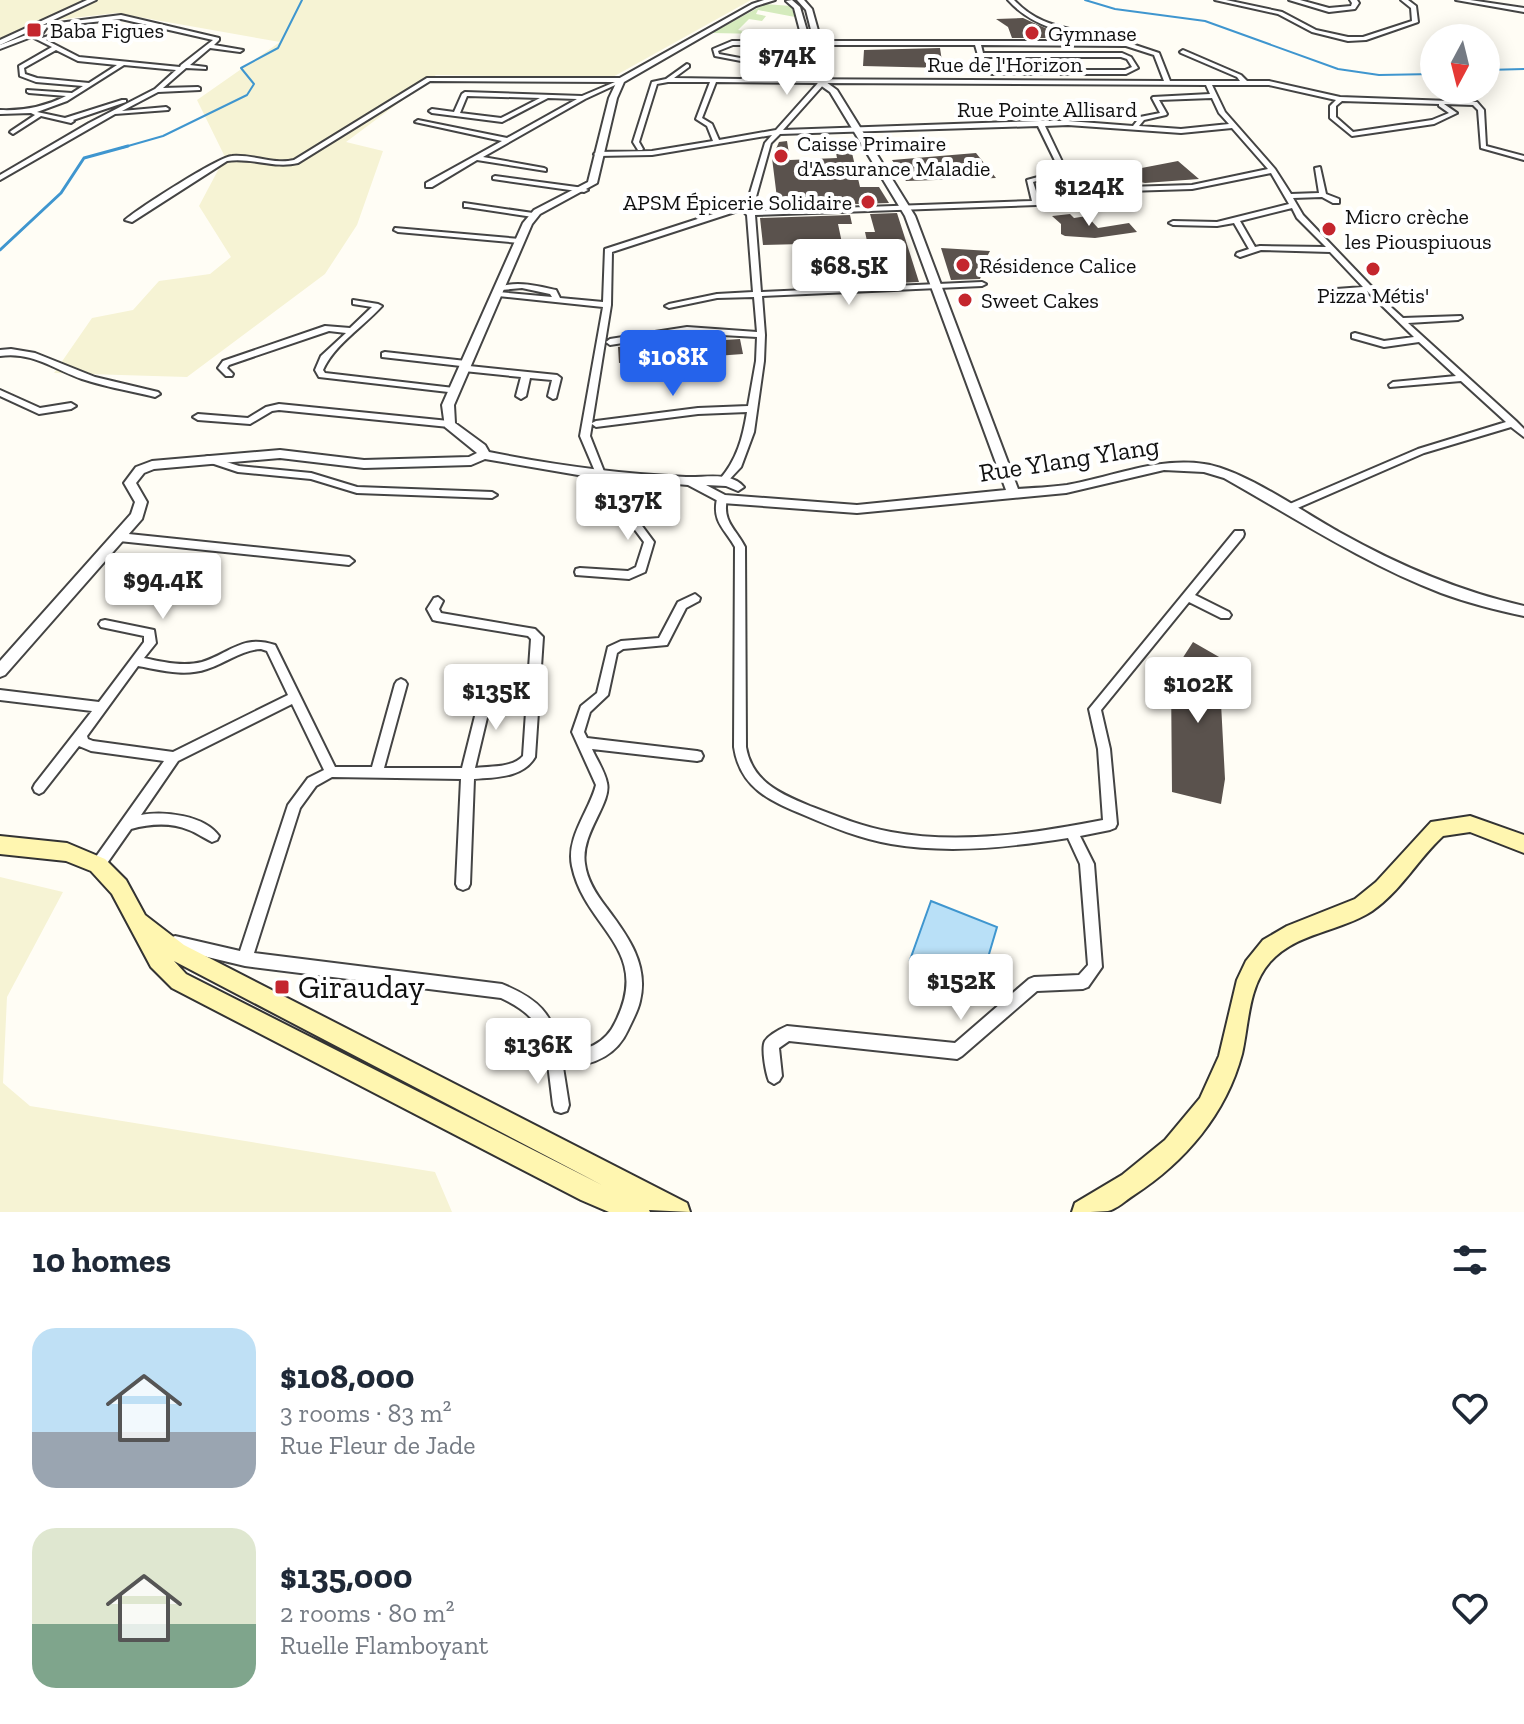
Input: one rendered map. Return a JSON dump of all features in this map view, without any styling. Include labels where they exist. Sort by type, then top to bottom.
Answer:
[{"type":"main road","points":[[1084,1212],[1128,1188],[1163,1160],[1200,1117],[1229,1059],[1247,978],[1271,946],[1288,935],[1359,907],[1388,885],[1438,828],[1470,824],[1524,844]]},
{"type":"main road","points":[[0,845],[67,852],[98,865],[119,887],[149,929],[177,952],[678,1212]]},
{"type":"main road","points":[[149,929],[158,960],[179,981],[589,1192],[638,1212]]},
{"type":"street","points":[[41,31],[93,0]]},
{"type":"street","points":[[429,185],[583,98],[622,80],[756,2],[785,0],[797,7],[827,77],[775,132],[762,158],[749,209],[761,335],[749,432],[719,514],[721,523],[740,547],[740,756],[763,789],[776,798],[831,821],[896,838],[963,842],[1110,824],[1104,749],[1095,709],[1239,534]]},
{"type":"street","points":[[1011,0],[1022,11],[1042,22],[1088,40]]},
{"type":"street","points":[[1218,0],[1280,13],[1314,31],[1355,39],[1415,22],[1414,7],[1404,0]]},
{"type":"street","points":[[1292,0],[1339,10],[1353,8],[1356,3],[1353,0]]},
{"type":"street","points":[[1459,0],[1524,10]]},
{"type":"street","points":[[0,45],[41,31],[110,16],[215,37],[209,46],[157,90],[91,124],[0,178]]},
{"type":"street","points":[[143,34],[154,26]]},
{"type":"street","points":[[41,31],[59,33]]},
{"type":"street","points":[[41,31],[55,48],[78,59],[204,68]]},
{"type":"street","points":[[779,65],[765,66],[713,53],[732,43],[978,44],[1088,40],[1129,44],[1157,54],[1168,83]]},
{"type":"street","points":[[978,44],[981,55],[988,71],[1131,72],[1135,68],[1129,58],[1118,55],[981,55]]},
{"type":"street","points":[[209,46],[240,50]]},
{"type":"street","points":[[55,48],[26,62],[21,67],[22,75],[36,80],[89,85]]},
{"type":"street","points":[[1183,52],[1241,77],[1245,83]]},
{"type":"street","points":[[1196,58],[1200,71]]},
{"type":"street","points":[[13,132],[36,114],[122,64]]},
{"type":"street","points":[[640,149],[636,142],[654,83],[668,80],[687,66]]},
{"type":"street","points":[[738,82],[765,66]]},
{"type":"street","points":[[1043,72],[1047,82]]},
{"type":"street","points":[[129,220],[225,159],[279,165],[296,162],[421,82],[622,80]]},
{"type":"street","points":[[467,205],[533,215],[584,190],[594,179],[597,154],[616,87],[622,80]]},
{"type":"street","name":"Rue de l'Horizon","points":[[668,80],[1280,84],[1340,99],[1420,102]]},
{"type":"street","points":[[713,82],[711,93],[701,105],[699,119],[710,125],[716,141]]},
{"type":"street","points":[[822,82],[832,88],[907,209],[1014,495]]},
{"type":"street","points":[[1208,83],[1233,126],[1273,170],[1294,205],[1368,289],[1524,434]]},
{"type":"street","points":[[157,90],[198,89]]},
{"type":"street","points":[[29,91],[72,95]]},
{"type":"street","points":[[457,112],[465,94],[583,98]]},
{"type":"street","points":[[1136,126],[1142,118],[1164,114],[1155,98],[1214,96]]},
{"type":"street","points":[[432,111],[502,120],[547,97]]},
{"type":"street","points":[[1340,99],[1333,106],[1333,118],[1344,130],[1355,134],[1434,122],[1454,113],[1437,104]]},
{"type":"street","points":[[65,120],[138,100]]},
{"type":"street","name":"Rue de l'Horizon","points":[[1476,104],[1481,110],[1483,147],[1524,158]]},
{"type":"street","points":[[112,113],[166,109]]},
{"type":"street","points":[[0,112],[36,114],[91,124]]},
{"type":"street","points":[[418,122],[507,140]]},
{"type":"street","points":[[1036,203],[1030,179],[1064,173],[1040,123]]},
{"type":"street","name":"Rue Pointe Allisard","points":[[597,154],[652,153],[775,132],[1040,123],[1190,131],[1233,126]]},
{"type":"street","points":[[475,158],[544,170]]},
{"type":"street","points":[[1318,168],[1323,195]]},
{"type":"street","points":[[580,572],[629,575],[641,569],[649,542],[623,507],[627,497],[607,475],[585,436],[607,305],[607,256],[613,248],[749,209],[907,209],[1036,203],[1136,188],[1197,186],[1273,170]]},
{"type":"street","points":[[495,178],[584,190]]},
{"type":"street","points":[[1289,196],[1323,195],[1336,201]]},
{"type":"street","points":[[1173,223],[1217,224],[1294,205]]},
{"type":"street","points":[[449,424],[448,405],[533,215]]},
{"type":"street","points":[[1236,220],[1253,250]]},
{"type":"street","points":[[398,230],[520,241]]},
{"type":"street","points":[[1240,255],[1253,250],[1333,250]]},
{"type":"street","points":[[669,306],[700,297],[982,284]]},
{"type":"street","points":[[1323,292],[1368,289]]},
{"type":"street","points":[[499,291],[607,305]]},
{"type":"street","points":[[356,302],[378,306],[324,358],[319,370],[322,375],[454,391]]},
{"type":"street","points":[[1401,321],[1458,318]]},
{"type":"street","points":[[229,374],[222,368],[226,363],[328,328],[354,331]]},
{"type":"street","points":[[610,342],[687,330],[761,335]]},
{"type":"street","points":[[1355,336],[1384,344],[1421,339]]},
{"type":"street","points":[[0,353],[21,352],[63,365],[81,375],[155,394]]},
{"type":"street","points":[[385,355],[558,379],[553,396]]},
{"type":"street","points":[[521,396],[526,374]]},
{"type":"street","points":[[1393,385],[1464,378]]},
{"type":"street","points":[[0,393],[39,411],[71,406]]},
{"type":"street","points":[[198,417],[244,421],[279,407],[449,424],[481,448],[484,455]]},
{"type":"street","points":[[596,424],[698,411],[753,409]]},
{"type":"street","points":[[1289,508],[1411,454],[1513,423]]},
{"type":"street","points":[[0,671],[119,537],[141,506],[130,483],[140,470],[169,461],[280,454],[376,464],[471,461],[484,455],[607,475]]},
{"type":"street","points":[[208,459],[248,470],[311,476],[357,490],[492,495]]},
{"type":"street","name":"Rue Ylang Ylang","points":[[607,475],[692,482],[782,502],[878,508],[1066,489],[1144,470],[1183,465],[1228,475],[1414,574],[1462,593],[1524,611]]},
{"type":"street","points":[[119,537],[349,561]]},
{"type":"street","points":[[1189,597],[1225,615]]},
{"type":"street","points":[[553,1059],[582,1060],[603,1053],[626,1021],[633,1000],[634,976],[626,943],[588,891],[578,866],[580,838],[602,785],[578,732],[582,716],[602,695],[612,650],[621,645],[663,642],[682,605],[695,598]]},
{"type":"street","points":[[245,959],[294,805],[312,782],[331,772],[517,768],[529,757],[531,680],[539,644],[531,632],[437,617],[433,609],[438,601]]},
{"type":"street","points":[[39,788],[150,643],[150,633],[105,624]]},
{"type":"street","points":[[135,661],[196,668],[244,647],[271,648],[331,772]]},
{"type":"street","points":[[377,772],[401,684]]},
{"type":"street","points":[[463,884],[468,771],[489,684]]},
{"type":"street","points":[[0,695],[102,707]]},
{"type":"street","points":[[98,865],[174,757],[294,698]]},
{"type":"street","points":[[81,735],[83,742],[91,746],[174,757]]},
{"type":"street","points":[[582,743],[697,756]]},
{"type":"street","points":[[130,823],[147,818],[170,819],[193,823],[212,836]]},
{"type":"street","points":[[774,1076],[771,1045],[787,1033],[957,1051],[1034,984],[1083,982],[1095,967],[1087,864],[1071,830]]},
{"type":"street","points":[[149,929],[206,953],[502,991],[540,1011],[550,1032],[561,1105]]},
{"type":"shaded area","points":[[0,0],[751,0],[611,78],[436,75],[346,142],[383,151],[357,225],[325,274],[187,377],[54,373],[92,318],[133,310],[159,281],[210,274],[231,257],[199,206],[225,157],[197,100],[280,42],[116,13],[38,22],[0,39]]},
{"type":"shaded area","points":[[0,877],[63,892],[7,997],[3,1083],[30,1106],[435,1172],[452,1212],[0,1212]]},
{"type":"green space","points":[[765,4],[791,6],[795,17],[758,10],[756,14],[766,16],[762,21],[749,19],[738,30],[762,34],[712,33]]},
{"type":"water","points":[[931,901],[997,927],[979,988],[910,960]]},
{"type":"building","name":"Gymnase","points":[[1023,18],[1054,32],[1057,38],[1012,38],[1008,27],[996,19]]},
{"type":"building","points":[[940,48],[943,68],[863,66],[864,50]]},
{"type":"building","points":[[787,141],[790,160],[837,158],[836,153],[852,153],[860,187],[879,187],[889,203],[798,206],[796,197],[777,198],[772,158],[779,142]]},
{"type":"building","points":[[976,153],[996,178],[906,181],[892,160]]},
{"type":"building","points":[[1178,161],[1199,179],[1145,183],[1136,181],[1126,171]]},
{"type":"building","points":[[897,213],[919,282],[871,284],[861,250],[869,250],[865,232],[875,232],[870,214]]},
{"type":"building","points":[[1070,214],[1074,218],[1087,216],[1098,228],[1129,223],[1137,232],[1095,238],[1065,236],[1061,234],[1061,224],[1052,216]]},
{"type":"building","points":[[850,215],[852,224],[838,224],[842,243],[763,245],[760,218]]},
{"type":"building","name":"Résidence Calice","points":[[941,248],[990,251],[980,270],[983,271],[980,279],[951,280]]},
{"type":"building","points":[[740,339],[743,354],[619,363],[618,347]]},
{"type":"building","points":[[1193,642],[1233,665],[1220,684],[1225,779],[1221,804],[1172,792],[1171,676]]},
{"type":"waterway","points":[[128,146],[163,136],[247,95],[254,84],[241,68],[278,48],[302,0]]},
{"type":"waterway","points":[[1085,0],[1115,9],[1205,21],[1338,69],[1379,75],[1420,74]]},
{"type":"waterway","points":[[1500,70],[1524,69]]},
{"type":"waterway","points":[[0,250],[61,193],[84,158],[128,146]]},
{"type":"waterway","points":[[121,148],[128,146]]},
{"type":"place","name":"Baba Figues","points":[[34,30]]},
{"type":"place","name":"Gymnase","points":[[1032,33]]},
{"type":"place","name":"Caisse Primaire d'Assurance Maladie","points":[[781,156]]},
{"type":"place","name":"APSM Épicerie Solidaire","points":[[868,202]]},
{"type":"place","name":"Micro crèche les Piouspiuous","points":[[1329,229]]},
{"type":"place","name":"Résidence Calice","points":[[963,265]]},
{"type":"place","name":"Pizza Métis'","points":[[1373,269]]},
{"type":"place","name":"Sweet Cakes","points":[[965,300]]},
{"type":"place","name":"Girauday","points":[[282,987]]}]
